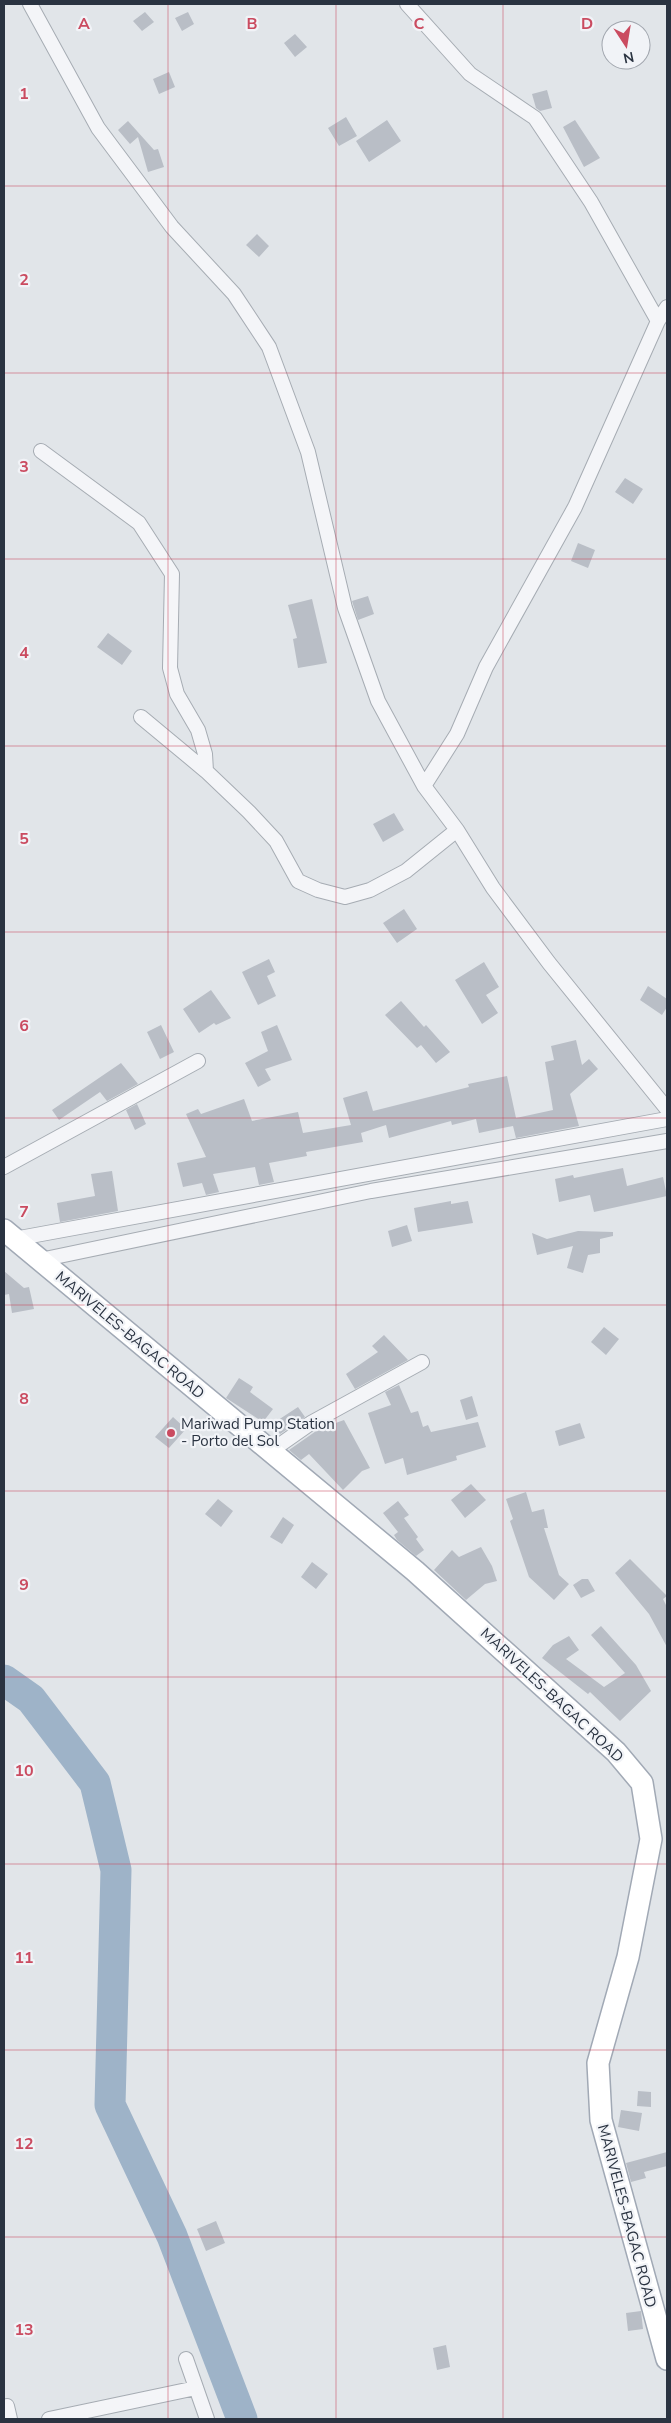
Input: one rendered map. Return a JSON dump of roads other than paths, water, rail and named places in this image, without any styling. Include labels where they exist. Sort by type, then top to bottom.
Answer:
[{"type":"main road","name":"MARIVELES-BAGAC ROAD","points":[[9,1234],[415,1571],[616,1752],[642,1783],[651,1839],[628,1957],[598,2063],[600,2110],[603,2129],[667,2359]]},
{"type":"street","points":[[30,4],[98,128],[172,227],[234,294],[269,346],[308,452],[345,608],[378,701],[424,786],[457,830],[492,888],[667,1109]]},
{"type":"street","points":[[407,4],[470,74],[535,118],[591,202],[658,321]]},
{"type":"street","points":[[424,786],[456,734],[486,667],[575,507],[658,321],[667,307]]},
{"type":"street","points":[[41,451],[139,523],[172,574],[170,668],[177,694],[198,730],[206,772]]},
{"type":"street","points":[[140,717],[206,772],[249,812],[276,841],[298,881],[335,896],[345,897],[370,890],[406,871],[457,830]]},
{"type":"street","points":[[4,1167],[198,1061]]},
{"type":"street","points":[[9,1234],[667,1119]]},
{"type":"street","points":[[40,1260],[371,1191],[667,1141]]},
{"type":"street","points":[[271,1451],[312,1423],[422,1362]]},
{"type":"street","points":[[186,2359],[207,2419]]},
{"type":"street","points":[[49,2419],[196,2388]]},
{"type":"waterway","points":[[4,1680],[31,1699],[95,1783],[116,1870],[110,2105],[172,2236],[242,2419]]},
{"type":"place","name":"Mariwad Pump Station - Porto del Sol","points":[[171,1433]]}]
